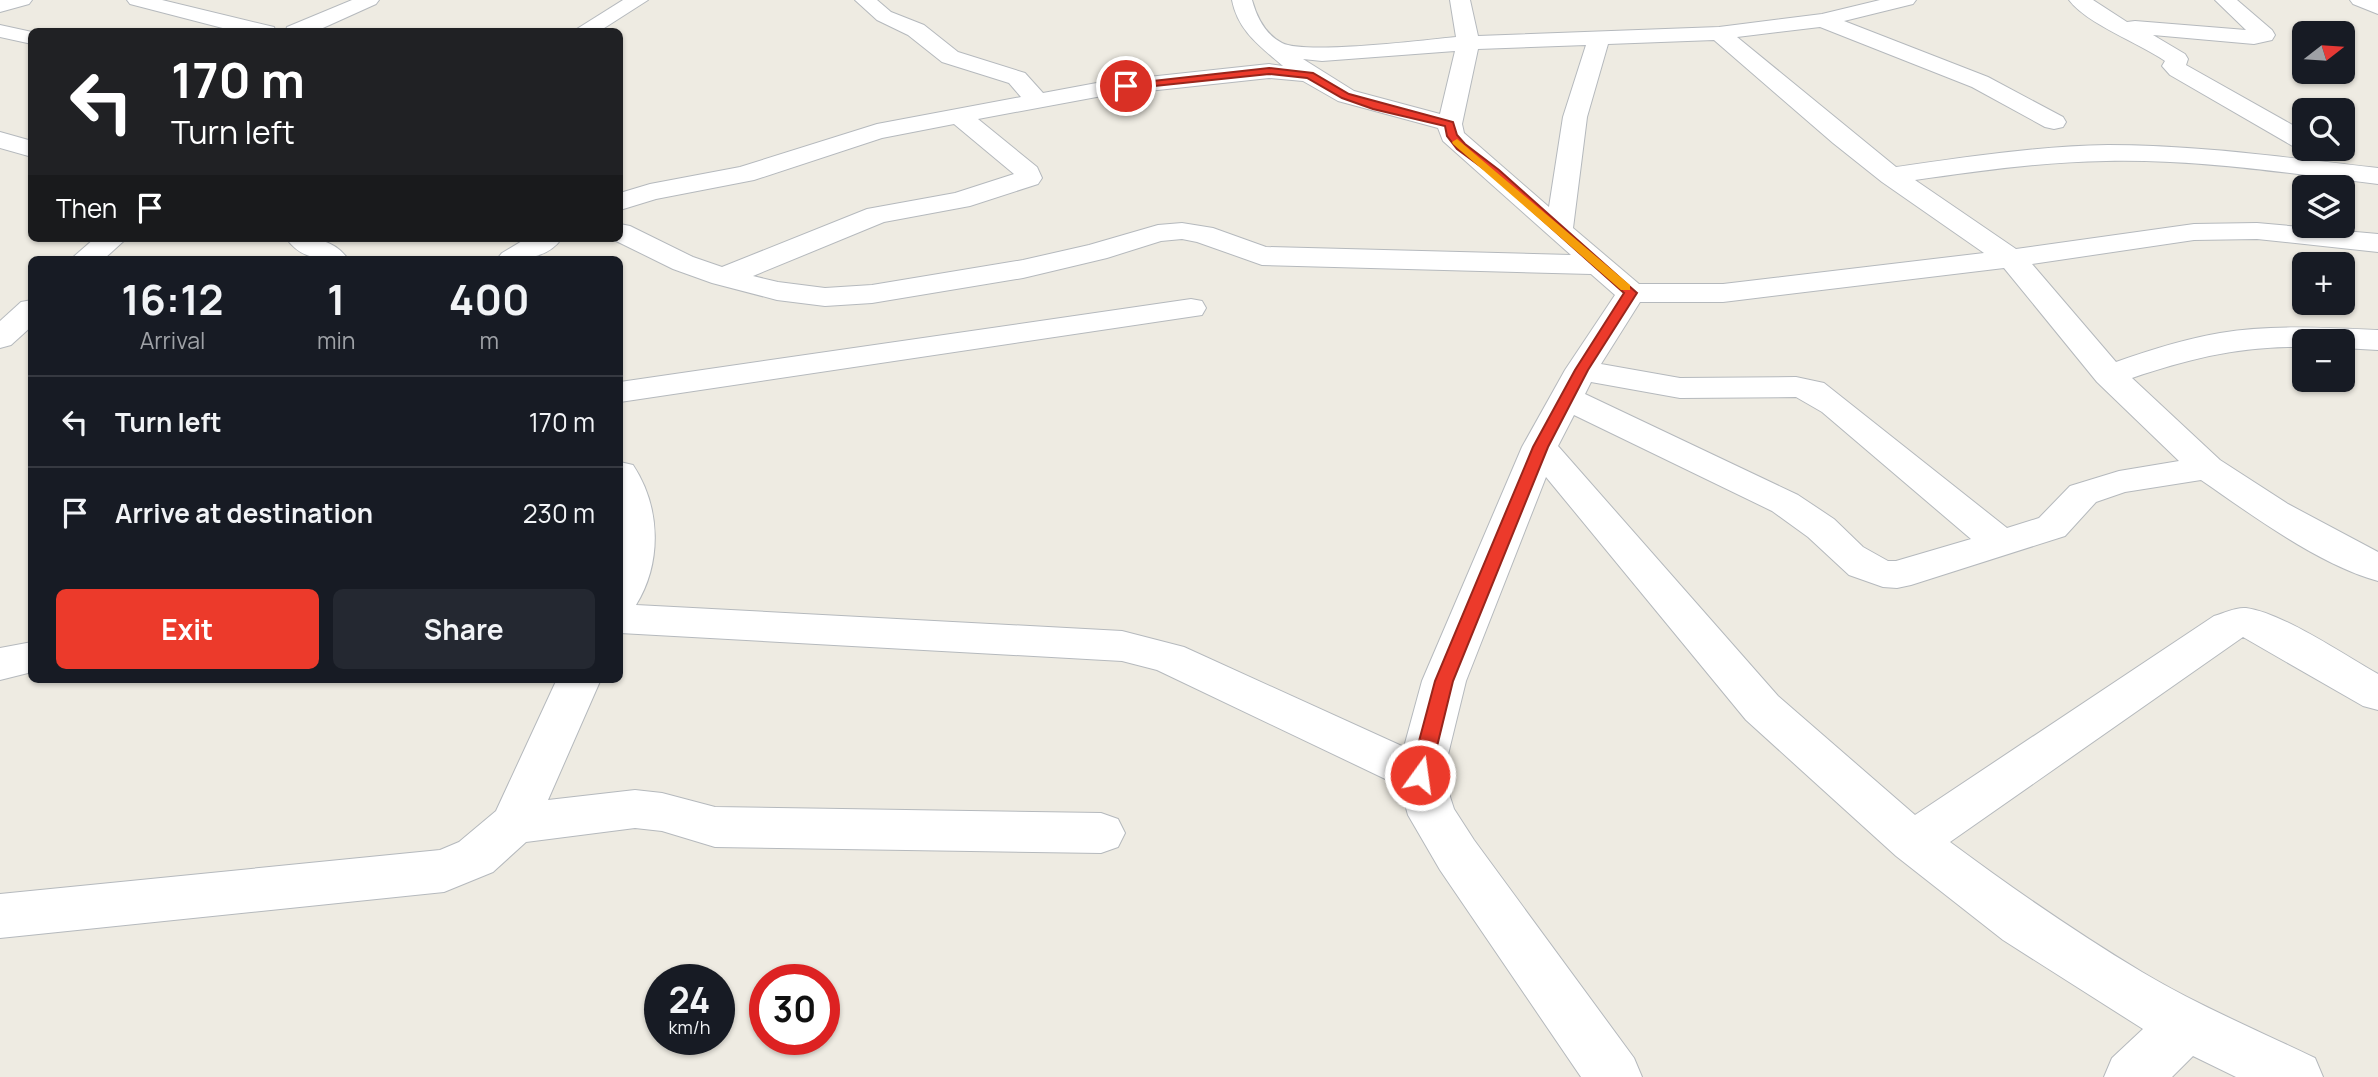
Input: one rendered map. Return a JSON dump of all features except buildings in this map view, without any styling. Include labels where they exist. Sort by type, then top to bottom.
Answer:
[{"type":"street","points":[[0,6],[22,0]]},
{"type":"street","points":[[137,0],[250,28]]},
{"type":"street","points":[[304,28],[369,0]]},
{"type":"street","points":[[589,28],[638,0]]},
{"type":"street","points":[[865,0],[884,16],[916,30],[950,57],[1017,78],[1037,101]]},
{"type":"street","points":[[1242,0],[1246,18],[1288,65],[1346,96],[1450,124]]},
{"type":"street","points":[[1460,0],[1468,43],[1450,124],[1452,136],[1615,279]]},
{"type":"street","points":[[623,201],[650,192],[746,174],[877,131],[1102,89],[1288,65],[1322,54],[1468,43],[1719,33],[1822,20],[1906,0]]},
{"type":"street","points":[[2080,0],[2118,26],[2170,52],[2177,59],[2173,66],[2178,70],[2292,136]]},
{"type":"street","points":[[2118,26],[2254,37],[2264,35],[2225,0]]},
{"type":"street","points":[[2360,0],[2378,8]]},
{"type":"street","points":[[193,14],[225,4]]},
{"type":"street","points":[[1822,20],[1980,82],[2054,122]]},
{"type":"street","points":[[0,31],[28,37]]},
{"type":"street","points":[[1719,33],[1842,138],[1891,176],[2011,258],[2109,375],[2207,468],[2275,513],[2378,568]]},
{"type":"street","points":[[1559,229],[1569,181],[1575,117],[1600,39]]},
{"type":"street","points":[[723,277],[866,218],[960,200],[1029,178],[1028,173],[959,116]]},
{"type":"street","points":[[0,140],[28,148]]},
{"type":"street","points":[[1891,176],[1996,160],[2108,153],[2169,155],[2365,174]]},
{"type":"street","points":[[2338,161],[2365,174]]},
{"type":"street","points":[[623,233],[683,263],[723,277],[789,293],[825,297],[872,294],[1059,262],[1158,233],[1182,231],[1203,234],[1262,256],[1615,279],[1723,293],[2011,258],[2194,232],[2257,230],[2378,243]]},
{"type":"street","points":[[90,256],[108,242]]},
{"type":"street","points":[[306,242],[328,256]]},
{"type":"street","points":[[517,256],[541,242]]},
{"type":"street","points":[[1614,1077],[1457,855],[1432,815],[1420,775],[1444,681],[1541,447],[1574,384],[1615,279]]},
{"type":"street","points":[[623,392],[1191,308]]},
{"type":"street","points":[[0,338],[28,313]]},
{"type":"street","points":[[2109,375],[2165,356],[2222,342],[2295,336],[2378,340]]},
{"type":"street","points":[[1574,384],[1785,503],[1821,528],[1849,556],[1883,574],[1897,575],[2052,527],[2083,494],[2119,482],[2207,468]]},
{"type":"street","points":[[1574,384],[1680,388],[1796,387],[1812,390],[1835,405],[2002,544]]},
{"type":"street","points":[[1541,447],[1762,708],[1913,842],[2021,925],[2124,990],[2187,1025],[2295,1077]]},
{"type":"street","points":[[623,483],[635,526],[635,563],[623,594]]},
{"type":"street","points":[[623,619],[1122,646],[1169,658],[1420,775]]},
{"type":"street","points":[[1913,842],[2229,626],[2244,622],[2266,630],[2378,694]]},
{"type":"street","points":[[0,664],[28,658]]},
{"type":"street","points":[[0,916],[212,892],[444,871],[477,857],[514,824],[577,683]]},
{"type":"street","points":[[514,824],[635,809],[662,812],[715,827],[1101,834]]},
{"type":"street","points":[[2132,1077],[2187,1025]]},
{"type":"slow traffic","points":[[1457,142],[1625,288]]},
{"type":"route","points":[[1126,86],[1269,71],[1309,75],[1346,96],[1450,124],[1452,136],[1461,146],[1631,293],[1581,370],[1541,447],[1444,681],[1420,775]]}]
